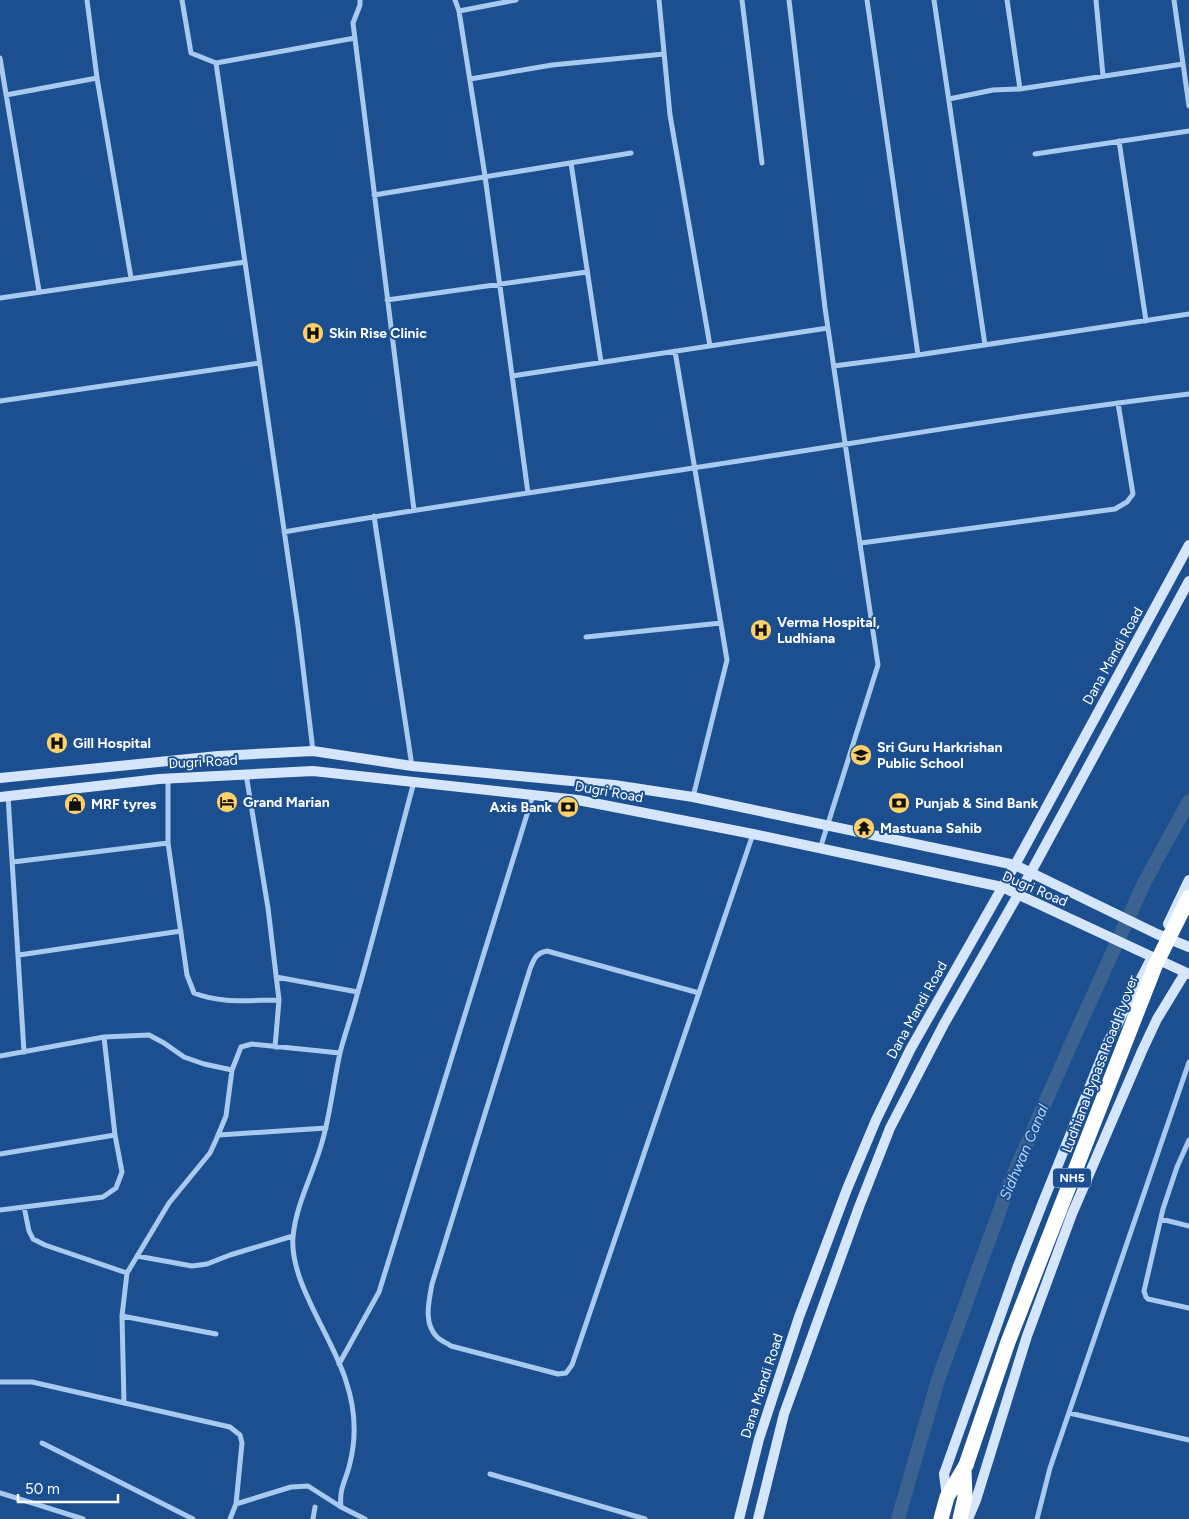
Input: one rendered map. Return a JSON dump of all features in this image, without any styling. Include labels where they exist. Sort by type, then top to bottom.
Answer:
[{"type":"highway","name":"Ludhiana Bypass Road Flyover","points":[[946,1497],[965,1468],[1008,1342],[1040,1259],[1155,966],[1189,897]]},
{"type":"highway","name":"Ludhiana Bypass Road Flyover","points":[[960,1519],[965,1497],[965,1468]]},
{"type":"highway","name":"NH5","points":[[941,1519],[946,1497]]},
{"type":"street","points":[[87,0],[97,78],[130,278]]},
{"type":"street","points":[[182,0],[191,53],[216,63],[354,38]]},
{"type":"street","points":[[360,0],[352,23],[414,510]]},
{"type":"street","points":[[455,0],[459,11],[485,176],[528,493]]},
{"type":"street","points":[[459,11],[516,0]]},
{"type":"street","points":[[659,0],[670,115],[710,346]]},
{"type":"street","points":[[742,0],[762,164]]},
{"type":"street","points":[[789,0],[828,328],[878,665],[820,849]]},
{"type":"street","points":[[867,0],[918,355]]},
{"type":"street","points":[[934,0],[985,345]]},
{"type":"street","points":[[1007,0],[1020,89]]},
{"type":"street","points":[[1096,0],[1103,76]]},
{"type":"street","points":[[1174,0],[1189,106]]},
{"type":"street","points":[[470,79],[552,65],[664,54]]},
{"type":"street","points":[[0,58],[39,291]]},
{"type":"street","points":[[216,63],[298,626],[313,751]]},
{"type":"street","points":[[948,99],[993,90],[1020,89],[1183,64]]},
{"type":"street","points":[[6,95],[97,78]]},
{"type":"street","points":[[1035,154],[1189,131]]},
{"type":"street","points":[[1119,141],[1146,320]]},
{"type":"street","points":[[374,194],[631,153]]},
{"type":"street","points":[[571,163],[601,362]]},
{"type":"street","points":[[0,298],[245,262]]},
{"type":"street","points":[[387,300],[587,272]]},
{"type":"street","points":[[834,366],[1189,314]]},
{"type":"street","points":[[512,376],[828,328]]},
{"type":"street","points":[[675,351],[727,660],[694,797]]},
{"type":"street","points":[[0,401],[259,362]]},
{"type":"street","points":[[284,532],[374,516],[695,468],[846,443],[1118,402],[1189,394]]},
{"type":"street","points":[[861,543],[1115,509],[1127,502],[1133,494],[1118,402]]},
{"type":"street","points":[[374,516],[412,766]]},
{"type":"street","name":"Dana Mandi Road","points":[[739,1519],[759,1439],[799,1317],[847,1189],[876,1120],[910,1050],[1015,865],[1189,544]]},
{"type":"street","points":[[758,1519],[784,1414],[890,1128],[944,1024],[1019,894],[1189,581]]},
{"type":"street","points":[[586,637],[721,623]]},
{"type":"street","name":"Dugri Road","points":[[0,778],[218,756],[313,751],[412,766],[614,786],[694,797],[1015,865],[1094,904],[1189,947]]},
{"type":"street","name":"Dugri Road","points":[[4,796],[168,778],[313,771],[578,800],[753,834],[1002,887],[1187,973]]},
{"type":"street","points":[[246,774],[268,908],[279,1000],[275,1047]]},
{"type":"street","points":[[168,778],[168,843],[187,975],[194,993],[206,998],[221,1000],[279,1000]]},
{"type":"street","points":[[341,1507],[340,1497],[344,1478],[350,1464],[355,1437],[355,1421],[346,1380],[297,1268],[293,1252],[293,1236],[301,1204],[326,1128],[340,1053],[414,782]]},
{"type":"street","points":[[339,1364],[380,1292],[533,794]]},
{"type":"street","points":[[4,796],[13,862],[24,1052]]},
{"type":"street","points":[[699,993],[547,950],[536,955],[530,969],[432,1284],[428,1310],[431,1328],[437,1337],[451,1346],[558,1374],[566,1373],[572,1365],[699,993],[753,834]]},
{"type":"street","points":[[13,862],[168,843]]},
{"type":"street","points":[[946,1497],[944,1474],[1018,1266],[1108,1044],[1160,935],[1189,880]]},
{"type":"street","points":[[19,955],[181,931]]},
{"type":"street","points":[[968,1519],[976,1500],[1027,1336],[1072,1214],[1157,1019],[1187,973]]},
{"type":"street","points":[[276,977],[358,992]]},
{"type":"street","points":[[0,1056],[104,1037],[149,1035],[184,1057],[232,1070]]},
{"type":"street","points":[[0,1210],[103,1197],[116,1188],[122,1172],[114,1135],[104,1037]]},
{"type":"street","points":[[124,1403],[122,1316],[126,1273],[169,1203],[210,1153],[226,1116],[232,1070],[241,1047],[252,1044],[340,1053]]},
{"type":"street","points":[[1037,1519],[1050,1468],[1189,1062]]},
{"type":"street","points":[[219,1135],[326,1128]]},
{"type":"street","points":[[0,1154],[114,1135]]},
{"type":"street","points":[[1188,1142],[1177,1167],[1161,1220],[1144,1286],[1144,1294],[1148,1299],[1189,1308]]},
{"type":"street","points":[[24,1207],[29,1231],[33,1239],[45,1245],[126,1273]]},
{"type":"street","points":[[1161,1220],[1189,1226]]},
{"type":"street","points":[[137,1256],[192,1266],[207,1264],[293,1236]]},
{"type":"street","points":[[122,1316],[216,1334]]},
{"type":"street","points":[[0,1382],[32,1382],[230,1427],[240,1435],[242,1443],[236,1504],[230,1519]]},
{"type":"street","points":[[1069,1413],[1189,1440]]},
{"type":"street","points":[[42,1442],[184,1517],[193,1519]]},
{"type":"street","points":[[490,1474],[645,1519]]},
{"type":"street","points":[[236,1504],[291,1487],[308,1486],[341,1507],[365,1519]]},
{"type":"street","points":[[0,1493],[83,1519]]},
{"type":"street","points":[[313,1519],[315,1507]]},
{"type":"waterway","name":"Sidhwan Canal","points":[[898,1519],[938,1380],[1010,1182],[1145,881],[1189,801]]},
{"type":"place","name":"Skin Rise Clinic","points":[[313,333]]},
{"type":"place","name":"Verma Hospital, Ludhiana","points":[[761,630]]},
{"type":"place","name":"Gill Hospital","points":[[57,743]]},
{"type":"place","name":"Sri Guru Harkrishan Public School","points":[[861,755]]},
{"type":"place","name":"Grand Marian","points":[[227,802]]},
{"type":"place","name":"Punjab & Sind Bank","points":[[899,803]]},
{"type":"place","name":"MRF tyres","points":[[75,804]]},
{"type":"place","name":"Axis Bank","points":[[568,807]]},
{"type":"place","name":"Mastuana Sahib","points":[[864,828]]}]
